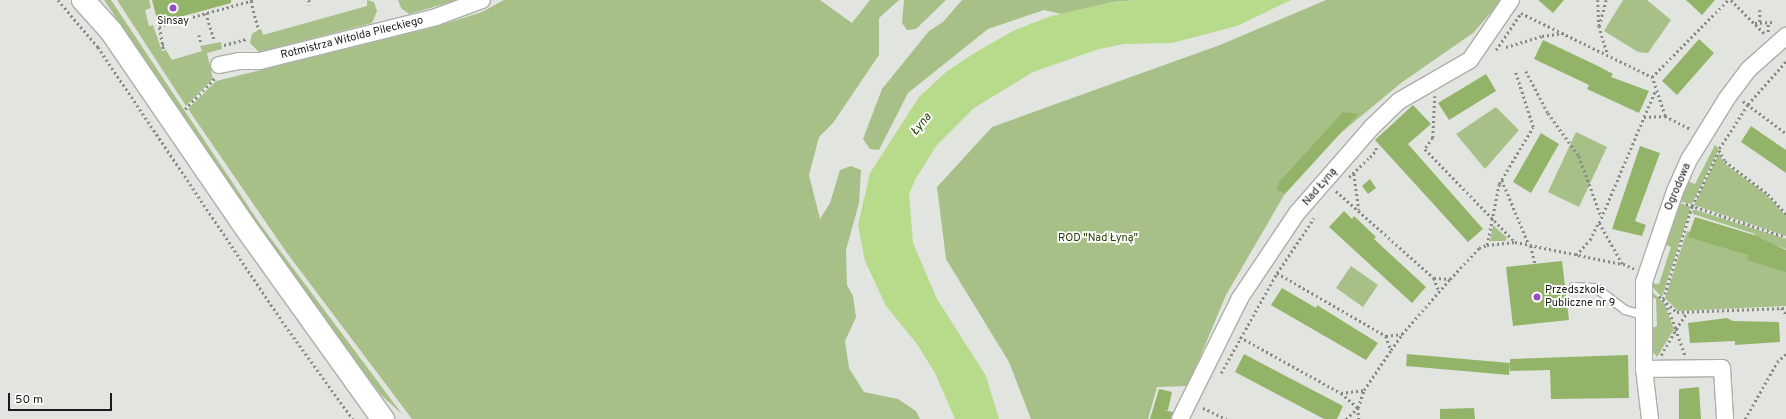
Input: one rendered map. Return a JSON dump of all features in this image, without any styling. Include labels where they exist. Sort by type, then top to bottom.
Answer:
[{"type":"main road","points":[[83,0],[111,31],[241,221],[383,419]]},
{"type":"main road","points":[[96,0],[111,31]]},
{"type":"street","name":"Rotmistrza Witolda Pileckiego","points":[[219,65],[260,61],[436,17],[482,0]]},
{"type":"street","name":"Nad Łyną","points":[[1180,419],[1240,298],[1297,213],[1372,127],[1400,101],[1470,60],[1518,6]]},
{"type":"street","name":"Ogrodowa","points":[[1650,419],[1644,369],[1642,315],[1644,282],[1675,191],[1690,158],[1727,98],[1749,69],[1786,36]]},
{"type":"street","points":[[1644,369],[1722,368],[1725,419]]},
{"type":"lane","points":[[1574,288],[1596,288],[1625,310],[1642,315]]},
{"type":"path","points":[[58,0],[98,47],[282,321],[353,419]]},
{"type":"path","points":[[163,49],[159,26],[252,0],[258,28]]},
{"type":"path","points":[[309,0],[310,5]]},
{"type":"path","points":[[1598,0],[1599,26],[1607,54]]},
{"type":"path","points":[[1599,26],[1606,0]]},
{"type":"path","points":[[1731,0],[1754,22],[1773,22]]},
{"type":"path","points":[[1518,6],[1522,13],[1652,77]]},
{"type":"path","points":[[1491,50],[1506,34],[1518,6]]},
{"type":"path","points":[[1760,10],[1760,22]]},
{"type":"path","points":[[206,13],[214,40]]},
{"type":"path","points":[[1494,52],[1511,32],[1522,13]]},
{"type":"path","points":[[1768,22],[1768,37]]},
{"type":"path","points":[[1506,47],[1542,36],[1565,34]]},
{"type":"path","points":[[199,35],[201,43]]},
{"type":"path","points":[[224,45],[248,39]]},
{"type":"path","points":[[162,45],[167,44]]},
{"type":"path","points":[[1663,300],[1692,206],[1719,150],[1748,105],[1786,62]]},
{"type":"path","points":[[185,109],[215,80],[219,65]]},
{"type":"path","points":[[1487,245],[1502,179],[1532,127],[1515,71]]},
{"type":"path","points":[[1526,71],[1548,113],[1579,156],[1601,216]]},
{"type":"path","points":[[1644,117],[1655,90]]},
{"type":"path","points":[[1435,92],[1433,138],[1425,149],[1492,220],[1515,242]]},
{"type":"path","points":[[1742,101],[1786,133]]},
{"type":"path","points":[[1665,116],[1691,129]]},
{"type":"path","points":[[1343,177],[1369,154],[1371,145]]},
{"type":"path","points":[[1719,150],[1725,161],[1768,194],[1786,214]]},
{"type":"path","points":[[1354,174],[1359,211]]},
{"type":"path","points":[[1502,179],[1530,245],[1535,264]]},
{"type":"path","points":[[1330,192],[1334,187]]},
{"type":"path","points":[[1331,196],[1336,191],[1359,211],[1434,278],[1439,292]]},
{"type":"path","points":[[1692,206],[1786,237]]},
{"type":"path","points":[[1220,376],[1240,337],[1277,273],[1315,213],[1304,223]]},
{"type":"path","points":[[1576,255],[1599,223]]},
{"type":"path","points":[[1359,419],[1358,408],[1364,390],[1402,334],[1479,248],[1487,245],[1515,242],[1622,264]]},
{"type":"path","points":[[1582,248],[1583,257]]},
{"type":"path","points":[[1277,273],[1386,336],[1402,334]]},
{"type":"path","points":[[1434,278],[1450,279]]},
{"type":"path","points":[[1666,303],[1676,329],[1686,312]]},
{"type":"path","points":[[1780,308],[1786,314]]},
{"type":"path","points":[[1669,313],[1677,312]]},
{"type":"path","points":[[1386,336],[1391,350]]},
{"type":"path","points":[[1240,337],[1341,393],[1358,408]]},
{"type":"path","points":[[1745,419],[1778,362],[1786,354]]},
{"type":"path","points":[[1341,393],[1364,390]]},
{"type":"path","points":[[1200,414],[1206,402]]},
{"type":"path","points":[[1203,408],[1227,419]]},
{"type":"path","points":[[1346,419],[1358,408]]},
{"type":"green space","points":[[104,0],[111,0],[260,224],[402,414],[381,395],[292,277]]},
{"type":"green space","points":[[117,0],[149,0],[151,8],[145,10],[149,26],[153,25],[162,51],[166,50],[172,60],[202,51],[200,46],[221,42],[222,49],[207,53],[213,79],[186,106]]},
{"type":"green space","points":[[367,0],[374,2],[377,11],[372,23],[259,52],[250,43],[252,34],[258,30],[261,29],[263,35],[367,6]]},
{"type":"green space","points":[[398,0],[458,0],[409,14],[401,8]]},
{"type":"green space","points":[[504,0],[820,0],[852,23],[870,0],[899,0],[879,18],[879,55],[833,123],[819,137],[809,175],[820,219],[830,203],[840,170],[851,166],[861,170],[859,203],[846,250],[847,285],[853,296],[856,317],[845,341],[849,368],[864,392],[898,399],[916,411],[920,419],[412,419],[287,253],[188,109],[216,81],[431,28],[482,12]]},
{"type":"green space","points":[[904,0],[946,0],[916,29],[907,30],[902,23]]},
{"type":"green space","points":[[962,0],[1139,0],[1113,2],[1062,14],[1044,10],[988,29],[908,93],[879,150],[870,149],[863,139],[882,89],[929,31],[943,22]]},
{"type":"green space","name":"ROD \"Nad Łyną\"","points":[[1326,0],[1502,0],[1473,33],[1401,83],[1301,166],[1226,295],[1188,386],[1157,387],[1148,419],[1031,419],[1009,362],[946,259],[937,187],[992,127],[1220,45]]},
{"type":"green space","points":[[1623,0],[1647,0],[1671,20],[1648,53],[1638,52],[1604,31]]},
{"type":"green space","points":[[1496,107],[1519,130],[1485,169],[1456,134]]},
{"type":"green space","points":[[1576,132],[1607,147],[1579,207],[1548,192]]},
{"type":"green space","points":[[1715,145],[1719,149],[1692,204],[1682,202],[1679,200],[1685,180],[1695,184]]},
{"type":"green space","points":[[1719,153],[1724,163],[1767,195],[1786,216],[1786,236],[1694,205]]},
{"type":"green space","points":[[1678,202],[1691,207],[1662,297],[1648,283],[1659,284],[1671,247],[1661,243]]},
{"type":"green space","points":[[1692,210],[1786,239],[1786,249],[1754,238],[1755,234],[1693,214]]},
{"type":"green space","points":[[1493,225],[1507,238],[1505,241],[1490,241]]},
{"type":"green space","points":[[1687,231],[1750,252],[1786,271],[1786,306],[1678,311],[1665,298]]},
{"type":"green space","points":[[1351,266],[1378,285],[1363,307],[1336,288]]},
{"type":"green space","points":[[1647,287],[1664,303],[1674,329],[1657,357],[1650,349],[1646,330],[1657,326],[1656,299],[1650,296]]},
{"type":"water","name":"Łyna","points":[[1139,0],[1291,0],[1237,26],[1172,43],[1124,44],[1099,49],[1033,72],[974,108],[937,145],[916,178],[909,194],[913,243],[937,299],[986,376],[999,419],[955,419],[935,373],[917,344],[886,306],[865,261],[858,225],[870,173],[919,97],[946,72],[976,52],[1013,31],[1051,16],[1113,2]]},
{"type":"building","points":[[152,0],[231,0],[231,3],[158,23]]},
{"type":"building","points":[[1538,0],[1564,0],[1553,13]]},
{"type":"building","points":[[1686,0],[1715,0],[1702,15]]},
{"type":"building","points":[[1699,39],[1714,53],[1677,95],[1662,81]]},
{"type":"building","points":[[1543,40],[1613,74],[1611,77],[1649,91],[1639,113],[1587,89],[1589,85],[1534,59]]},
{"type":"building","points":[[1486,74],[1496,91],[1449,120],[1438,103]]},
{"type":"building","points":[[1413,105],[1431,124],[1408,144],[1483,229],[1468,242],[1375,140]]},
{"type":"building","points":[[1343,112],[1358,114],[1285,194],[1277,190],[1279,182]]},
{"type":"building","points":[[1751,126],[1786,150],[1786,173],[1741,142]]},
{"type":"building","points":[[1541,133],[1559,144],[1531,193],[1513,182]]},
{"type":"building","points":[[1640,146],[1660,153],[1635,221],[1646,225],[1642,236],[1612,229]]},
{"type":"building","points":[[1370,179],[1376,188],[1368,194],[1362,186]]},
{"type":"building","points":[[1344,211],[1352,219],[1354,216],[1376,237],[1374,239],[1426,287],[1412,303],[1329,227]]},
{"type":"building","points":[[1695,217],[1754,235],[1786,250],[1786,272],[1747,260],[1748,255],[1688,237]]},
{"type":"building","points":[[1562,261],[1569,320],[1513,326],[1506,267]]},
{"type":"building","points":[[1282,288],[1316,308],[1317,305],[1378,343],[1366,360],[1271,305]]},
{"type":"building","points":[[1727,318],[1733,321],[1779,322],[1780,342],[1735,345],[1735,341],[1690,343],[1688,323]]},
{"type":"building","points":[[1244,354],[1343,406],[1337,419],[1324,419],[1235,372]]},
{"type":"building","points":[[1407,354],[1510,363],[1509,375],[1406,366]]},
{"type":"building","points":[[1628,355],[1629,398],[1551,399],[1550,370],[1510,371],[1510,359]]},
{"type":"building","points":[[1699,387],[1701,419],[1679,419],[1679,389]]},
{"type":"building","points":[[1159,389],[1172,392],[1168,410],[1164,410],[1173,412],[1171,419],[1150,419]]},
{"type":"building","points":[[1474,408],[1475,419],[1440,419],[1440,409]]},
{"type":"place","name":"Sinsay","points":[[173,8]]},
{"type":"place","name":"Przedszkole Publiczne nr 9","points":[[1537,297]]}]
